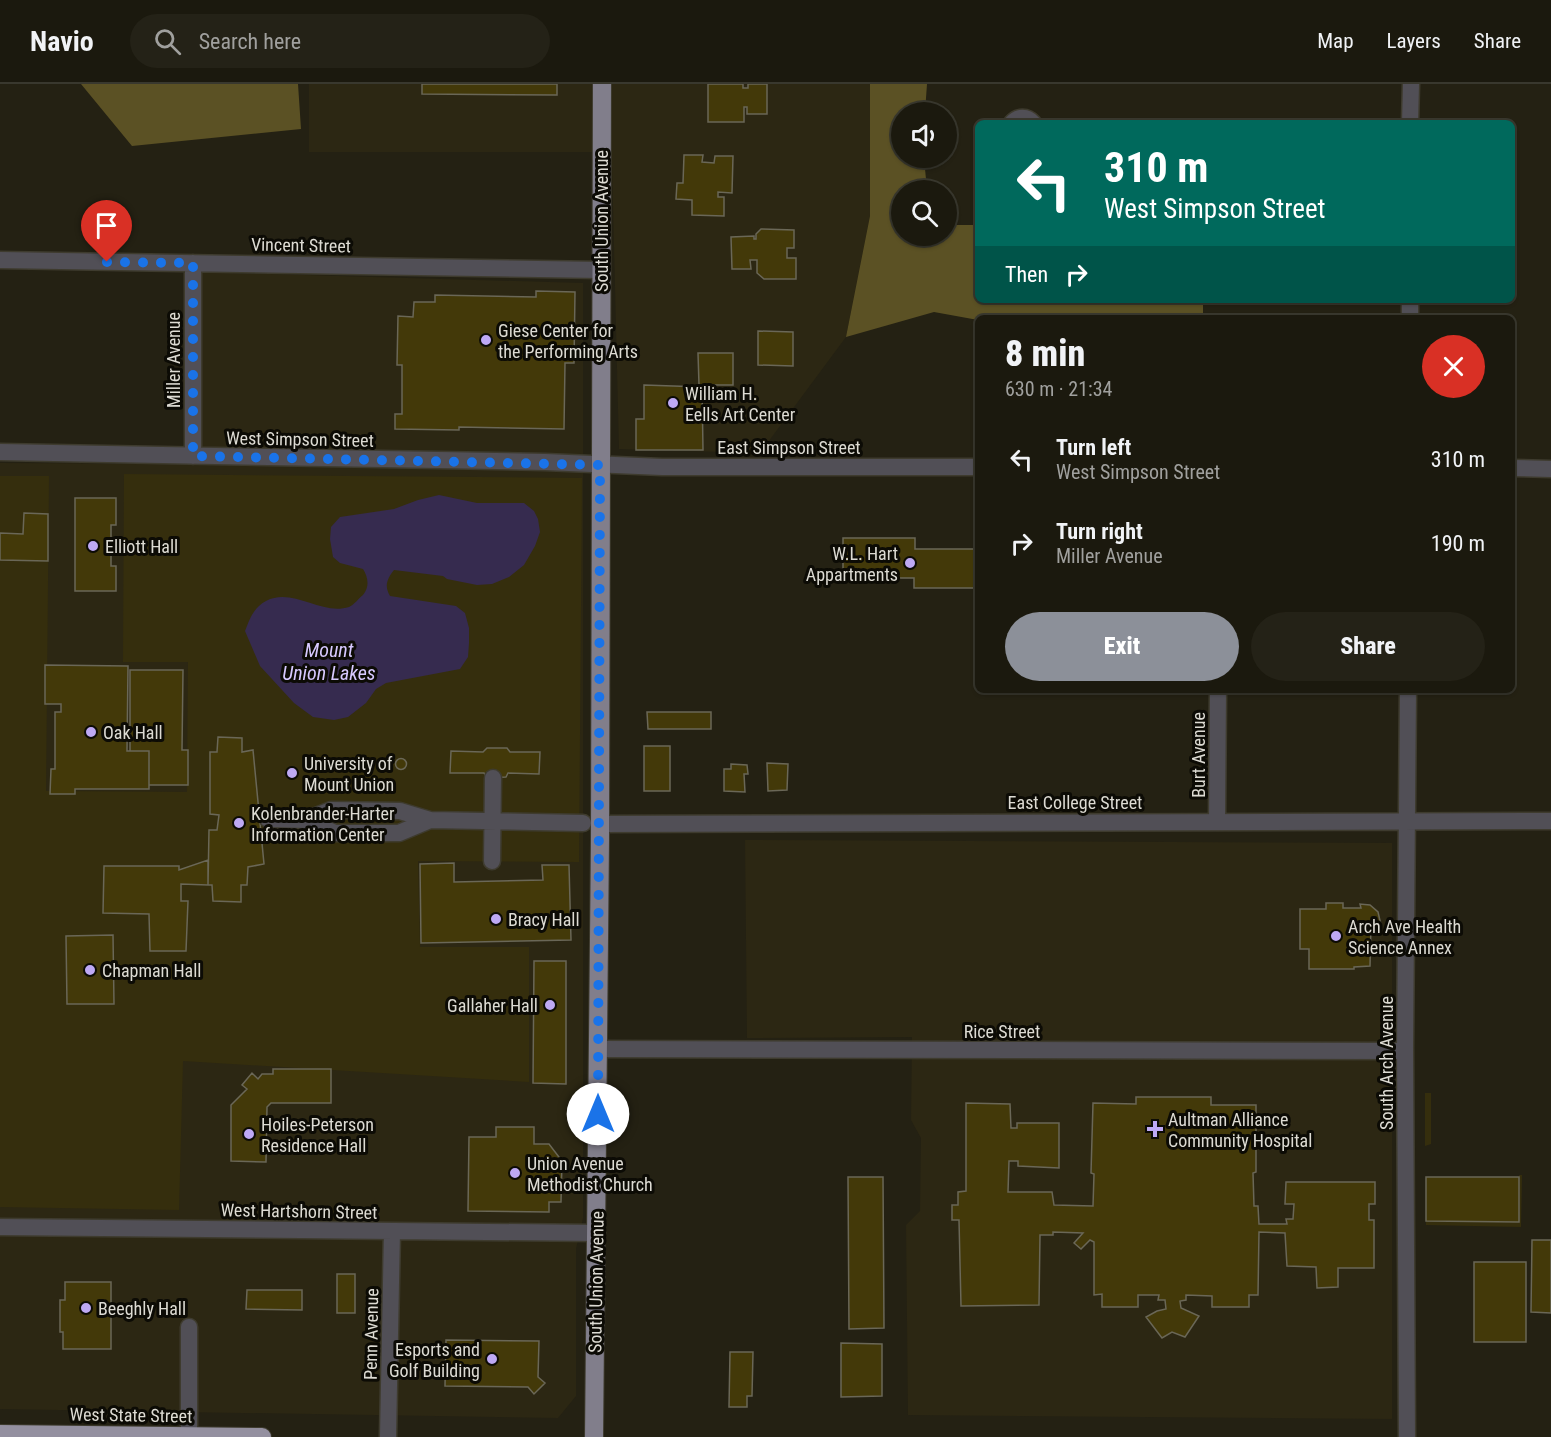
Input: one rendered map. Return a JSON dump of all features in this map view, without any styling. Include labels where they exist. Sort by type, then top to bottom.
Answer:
[{"type":"highway","name":"West State Street","points":[[0,1434],[262,1437]]},
{"type":"main road","name":"South Union Avenue","points":[[594,1437],[598,1049],[591,823],[600,465],[602,84]]},
{"type":"street","points":[[1410,120],[1411,84]]},
{"type":"street","points":[[1014,120],[1021,117],[1030,120]]},
{"type":"street","name":"Vincent Street","points":[[0,260],[601,270]]},
{"type":"street","name":"Miller Avenue","points":[[193,263],[193,456]]},
{"type":"street","name":"West Simpson Street","points":[[0,452],[600,465]]},
{"type":"street","name":"East Simpson Street","points":[[600,465],[975,467]]},
{"type":"street","points":[[1515,468],[1551,469]]},
{"type":"street","name":"Burt Avenue","points":[[1217,821],[1218,693]]},
{"type":"street","name":"South Arch Avenue","points":[[1407,1437],[1405,1051],[1408,693]]},
{"type":"street","points":[[492,861],[493,778]]},
{"type":"street","points":[[306,820],[331,810],[400,811],[430,820]]},
{"type":"street","points":[[268,819],[306,820],[335,833],[399,833],[430,820]]},
{"type":"street","name":"East College Street","points":[[430,820],[591,823],[1551,821]]},
{"type":"street","name":"Rice Street","points":[[598,1049],[1405,1051]]},
{"type":"street","name":"West Hartshorn Street","points":[[0,1227],[597,1233]]},
{"type":"street","name":"Penn Avenue","points":[[388,1437],[392,1231]]},
{"type":"street","points":[[189,1328],[189,1437]]},
{"type":"shaded area","points":[[81,84],[298,84],[301,129],[132,146]]},
{"type":"shaded area","points":[[309,84],[602,84],[601,152],[309,152]]},
{"type":"shaded area","points":[[610,84],[870,84],[870,216],[846,337],[760,453],[619,449]]},
{"type":"shaded area","points":[[870,84],[927,84],[926,102],[891,102],[891,168],[925,168],[926,180],[891,180],[891,246],[957,246],[957,225],[975,225],[975,303],[1203,303],[1203,315],[975,315],[975,319],[934,312],[846,337],[870,216]]},
{"type":"shaded area","name":"University of Mount Union","points":[[199,272],[583,283],[583,1218],[576,1249],[576,1396],[558,1418],[0,1409],[0,463],[198,464]]},
{"type":"shaded area","points":[[124,474],[582,478],[579,862],[418,861],[420,947],[529,947],[529,1082],[183,1061],[179,1210],[0,1207],[0,476],[49,476],[46,791],[187,792],[188,662],[123,662]]},
{"type":"shaded area","name":"Aultman Alliance Community Hospital","points":[[745,840],[1392,843],[1392,1419],[908,1415],[906,1225],[920,1211],[921,1138],[911,1120],[912,1037],[747,1038]]},
{"type":"shaded area","points":[[1425,1093],[1431,1093],[1431,1144],[1425,1146]]},
{"type":"shaded area","points":[[1519,1175],[1522,1175],[1521,1227],[1426,1225],[1426,1221],[1519,1222]]},
{"type":"water","name":"Mount Union Lakes","points":[[439,495],[477,503],[524,503],[534,511],[538,519],[540,532],[535,546],[524,565],[509,577],[492,584],[477,585],[447,579],[443,576],[394,570],[387,583],[390,596],[456,606],[465,613],[469,628],[468,657],[460,669],[386,683],[376,689],[366,703],[348,717],[334,720],[313,717],[294,703],[260,666],[245,631],[252,614],[266,601],[286,597],[328,608],[339,609],[351,606],[365,592],[367,579],[363,569],[340,563],[333,557],[331,527],[340,517],[394,509]]},
{"type":"building","points":[[422,84],[557,84],[557,95],[422,94]]},
{"type":"building","points":[[708,84],[743,84],[743,88],[748,88],[748,84],[767,84],[767,114],[747,114],[747,107],[744,107],[744,122],[708,122]]},
{"type":"building","points":[[684,155],[703,155],[702,162],[714,163],[715,156],[733,156],[732,193],[718,192],[718,197],[724,197],[724,216],[692,215],[692,200],[676,199],[677,183],[683,183]]},
{"type":"building","points":[[761,229],[794,230],[794,248],[787,248],[787,258],[796,258],[796,279],[764,279],[757,273],[757,260],[750,260],[751,269],[732,269],[731,237],[754,236],[756,239],[756,234]]},
{"type":"building","name":"Giese Center for the Performing Arts","points":[[536,291],[575,292],[574,363],[565,363],[564,429],[459,427],[459,430],[395,429],[395,414],[402,414],[402,365],[397,365],[398,316],[413,317],[414,302],[435,302],[435,295],[536,297]]},
{"type":"building","points":[[758,331],[793,332],[793,366],[758,365]]},
{"type":"building","points":[[698,353],[733,353],[733,385],[699,385]]},
{"type":"building","name":"William H. Eells Art Center","points":[[644,385],[702,387],[703,450],[636,450],[636,419],[644,419]]},
{"type":"building","name":"Elliott Hall","points":[[75,498],[116,498],[116,525],[111,525],[111,566],[116,566],[116,591],[75,591]]},
{"type":"building","points":[[24,513],[48,514],[48,561],[0,560],[0,533],[23,534]]},
{"type":"building","name":"W.L. Hart Appartments","points":[[843,538],[915,538],[915,549],[975,549],[975,588],[914,588],[914,578],[843,578]]},
{"type":"building","name":"Oak Hall","points":[[45,665],[128,666],[127,751],[149,751],[149,789],[75,789],[75,794],[50,794],[51,769],[55,769],[55,712],[61,712],[61,704],[45,704]]},
{"type":"building","points":[[130,670],[183,670],[182,750],[188,750],[188,785],[149,785],[149,751],[130,751]]},
{"type":"building","points":[[647,712],[711,712],[711,729],[648,729]]},
{"type":"building","name":"Kolenbrander-Harter Information Center","points":[[218,737],[242,738],[242,752],[253,750],[264,864],[248,867],[247,885],[241,885],[241,902],[213,901],[212,885],[208,885],[209,830],[217,830],[219,815],[210,814],[210,752],[217,752]]},
{"type":"building","points":[[644,746],[670,746],[670,791],[644,791]]},
{"type":"building","points":[[487,748],[507,748],[510,752],[540,752],[539,774],[508,773],[506,777],[487,778],[484,773],[450,773],[451,751],[483,752]]},
{"type":"building","points":[[401,759],[405,760],[405,768],[401,769],[397,768],[396,764],[397,760]]},
{"type":"building","points":[[767,763],[788,764],[787,790],[768,791]]},
{"type":"building","points":[[731,764],[747,765],[748,774],[744,774],[745,792],[724,791],[724,769],[731,769]]},
{"type":"building","points":[[208,860],[208,885],[181,884],[181,901],[188,901],[186,951],[150,951],[149,914],[103,913],[104,866],[179,866],[179,870]]},
{"type":"building","name":"Bracy Hall","points":[[454,863],[454,882],[543,880],[542,865],[569,865],[571,940],[421,943],[420,864]]},
{"type":"building","name":"Arch Ave Health Science Annex","points":[[1326,903],[1343,903],[1343,908],[1361,908],[1360,904],[1370,905],[1378,912],[1381,925],[1371,925],[1370,966],[1354,967],[1354,969],[1309,969],[1309,949],[1300,949],[1300,909],[1326,909]]},
{"type":"building","name":"Chapman Hall","points":[[113,935],[114,1004],[67,1004],[66,936]]},
{"type":"building","name":"Gallaher Hall","points":[[534,961],[566,961],[566,1084],[533,1083]]},
{"type":"building","name":"Hoiles-Peterson Residence Hall","points":[[273,1069],[331,1069],[331,1103],[271,1103],[267,1107],[266,1162],[231,1161],[231,1105],[247,1089],[242,1085],[252,1073],[258,1079],[262,1074],[273,1074]]},
{"type":"building","points":[[1136,1097],[1211,1097],[1211,1105],[1256,1105],[1256,1172],[1253,1173],[1254,1206],[1258,1206],[1259,1224],[1287,1224],[1286,1219],[1293,1219],[1294,1204],[1285,1204],[1286,1182],[1375,1182],[1375,1204],[1369,1204],[1369,1220],[1374,1220],[1374,1268],[1338,1268],[1338,1287],[1317,1288],[1316,1267],[1287,1266],[1285,1233],[1259,1232],[1258,1295],[1249,1295],[1249,1307],[1212,1307],[1212,1296],[1186,1295],[1186,1300],[1180,1301],[1181,1308],[1199,1316],[1185,1337],[1172,1332],[1162,1338],[1146,1317],[1166,1309],[1165,1300],[1158,1300],[1159,1295],[1138,1295],[1138,1307],[1102,1307],[1102,1294],[1094,1295],[1094,1242],[1090,1240],[1081,1249],[1074,1243],[1083,1233],[1053,1232],[1053,1235],[1040,1235],[1039,1305],[961,1306],[959,1220],[952,1220],[952,1205],[958,1205],[958,1192],[966,1191],[966,1103],[1010,1104],[1011,1128],[1017,1128],[1017,1123],[1059,1123],[1059,1168],[1018,1166],[1018,1161],[1009,1161],[1008,1192],[1052,1192],[1054,1205],[1093,1206],[1094,1174],[1091,1173],[1093,1103],[1136,1104]]},
{"type":"building","name":"Union Avenue Methodist Church","points":[[496,1127],[534,1127],[534,1144],[549,1144],[562,1161],[561,1202],[549,1202],[549,1212],[468,1211],[469,1137],[496,1137]]},
{"type":"building","points":[[848,1177],[883,1177],[884,1328],[849,1329]]},
{"type":"building","points":[[1426,1177],[1519,1177],[1519,1222],[1426,1221]]},
{"type":"building","points":[[1532,1240],[1551,1240],[1551,1313],[1531,1312]]},
{"type":"building","points":[[1474,1262],[1526,1262],[1526,1342],[1474,1342]]},
{"type":"building","points":[[337,1274],[355,1274],[355,1313],[337,1313]]},
{"type":"building","name":"Beeghly Hall","points":[[65,1282],[111,1282],[111,1349],[63,1349],[63,1332],[60,1332],[60,1300],[65,1300]]},
{"type":"building","points":[[247,1290],[302,1290],[302,1310],[246,1309]]},
{"type":"building","name":"Esports and Golf Building","points":[[446,1340],[539,1341],[538,1377],[545,1383],[534,1394],[528,1387],[445,1386]]},
{"type":"building","points":[[841,1343],[882,1344],[882,1396],[841,1397]]},
{"type":"building","points":[[730,1352],[753,1352],[752,1396],[747,1396],[747,1407],[729,1407]]},
{"type":"place","name":"Giese Center for the Performing Arts","points":[[486,340]]},
{"type":"place","name":"William H. Eells Art Center","points":[[673,403]]},
{"type":"place","name":"Elliott Hall","points":[[93,546]]},
{"type":"place","name":"W.L. Hart Appartments","points":[[910,563]]},
{"type":"place","name":"Oak Hall","points":[[91,732]]},
{"type":"place","name":"University of Mount Union","points":[[292,773]]},
{"type":"place","name":"Kolenbrander-Harter Information Center","points":[[239,823]]},
{"type":"place","name":"Bracy Hall","points":[[496,919]]},
{"type":"place","name":"Arch Ave Health Science Annex","points":[[1336,936]]},
{"type":"place","name":"Chapman Hall","points":[[90,970]]},
{"type":"place","name":"Gallaher Hall","points":[[550,1005]]},
{"type":"place","name":"Aultman Alliance Community Hospital","points":[[1155,1129]]},
{"type":"place","name":"Hoiles-Peterson Residence Hall","points":[[249,1134]]},
{"type":"place","name":"Union Avenue Methodist Church","points":[[515,1173]]},
{"type":"place","name":"Beeghly Hall","points":[[86,1308]]},
{"type":"place","name":"Esports and Golf Building","points":[[492,1359]]},
{"type":"route","points":[[107,262],[193,263],[193,456],[600,465],[598,1114]]}]
